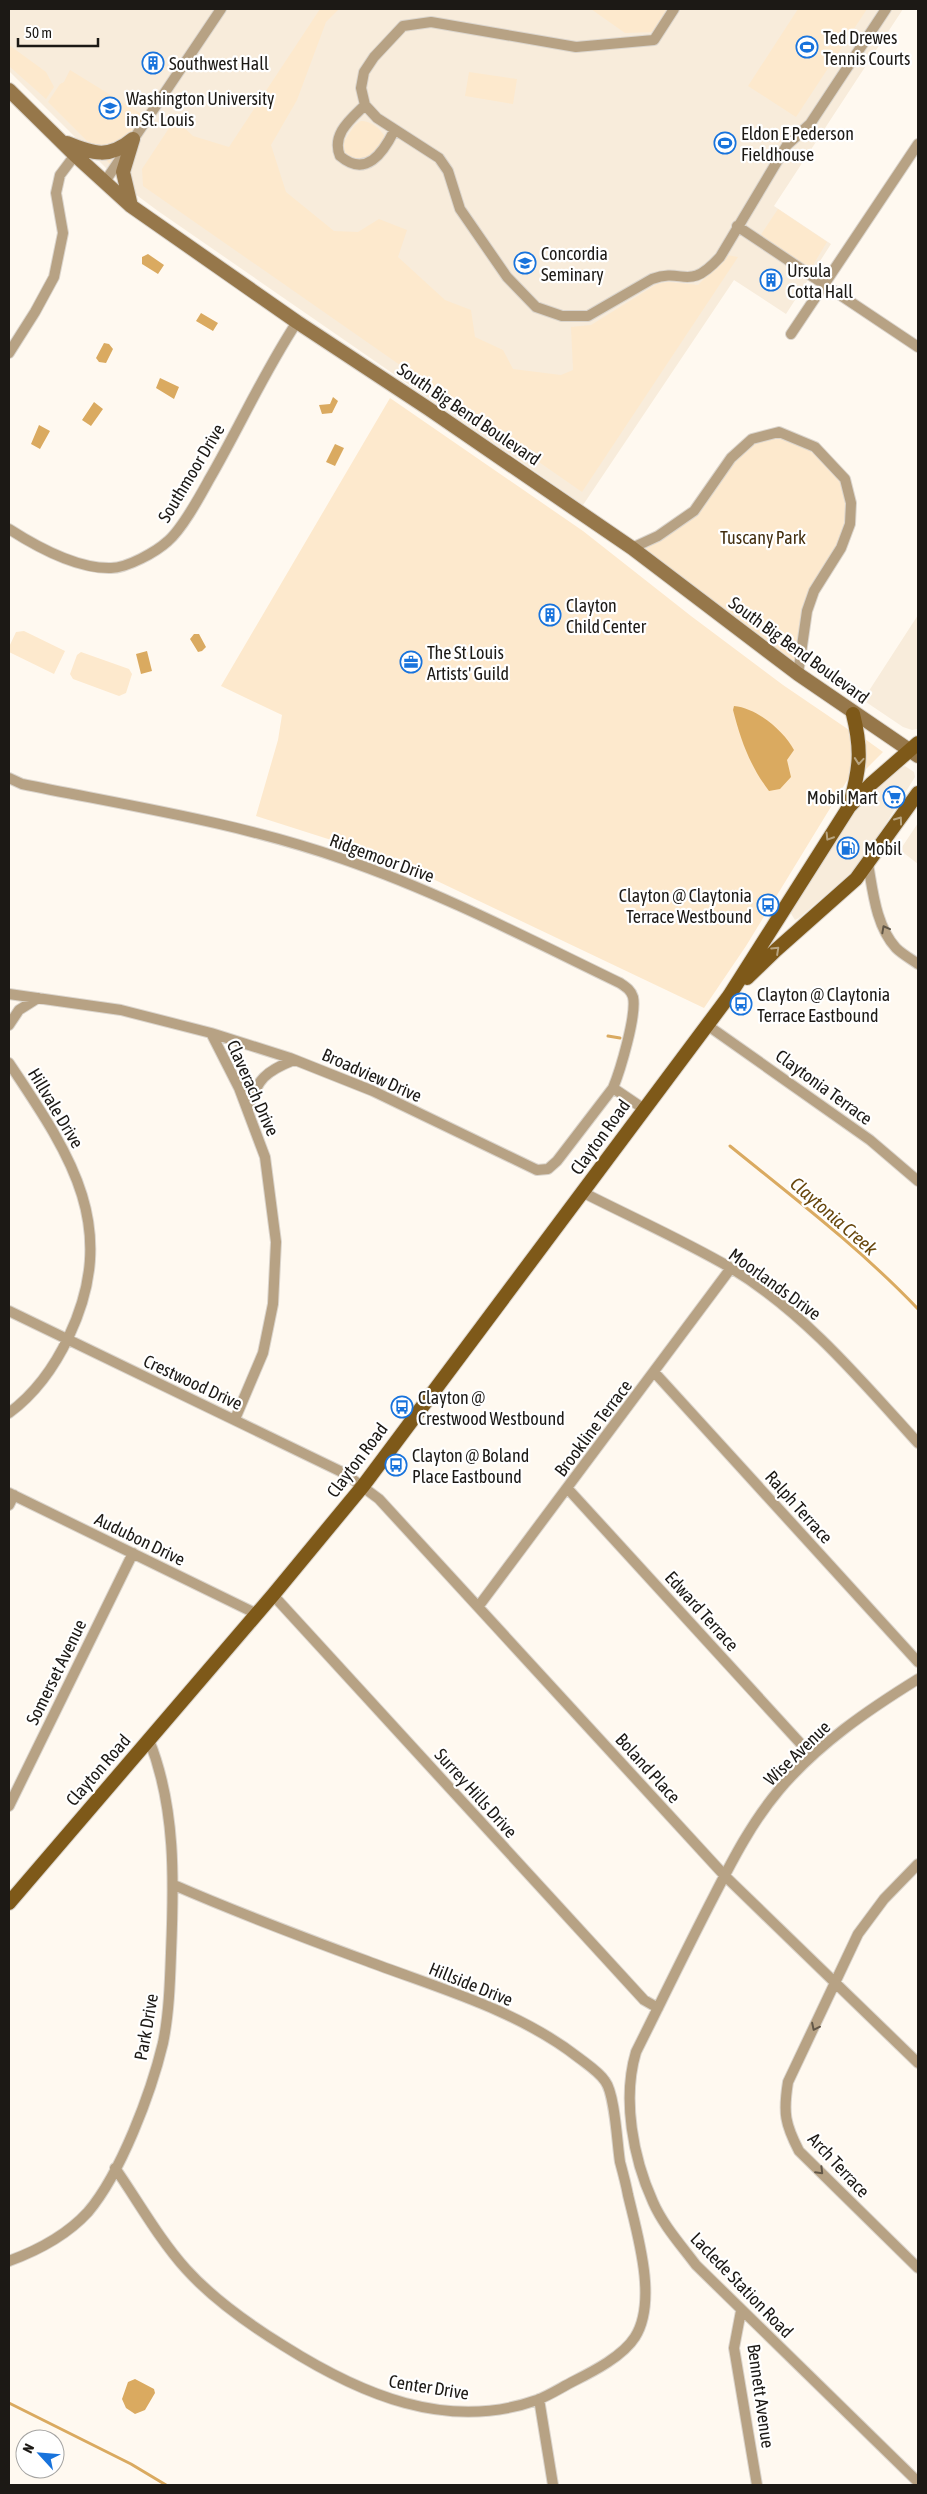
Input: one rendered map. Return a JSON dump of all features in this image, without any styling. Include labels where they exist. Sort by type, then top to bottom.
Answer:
[{"type":"main road","name":"South Big Bend Boulevard","points":[[9,90],[104,183],[131,206],[297,322],[429,409],[632,548],[853,714],[915,750]]},
{"type":"main road","points":[[59,140],[89,152],[105,154],[115,152],[133,140]]},
{"type":"main road","points":[[131,206],[123,172],[133,140]]},
{"type":"main road","points":[[849,807],[858,777],[860,743],[853,714]]},
{"type":"main road","name":"Clayton Road","points":[[9,1903],[257,1614],[362,1486],[729,996],[849,807],[871,784],[915,750]]},
{"type":"main road","name":"Clayton Road","points":[[729,996],[776,950],[841,894],[868,864],[918,793]]},
{"type":"street","points":[[104,183],[220,9]]},
{"type":"street","points":[[674,9],[654,40],[594,46],[576,47],[431,22],[403,26],[374,57],[364,72],[361,88],[365,105],[377,118],[394,131],[439,158],[448,171],[460,209],[507,277],[536,307],[562,316],[588,316],[661,276],[682,279],[696,277],[707,271],[720,257],[787,145],[810,124],[886,9]]},
{"type":"street","points":[[365,105],[346,124],[337,138],[340,156],[355,164],[368,164],[377,158],[387,146],[394,131]]},
{"type":"street","points":[[791,334],[918,144]]},
{"type":"street","points":[[9,353],[54,278],[63,233],[56,194],[60,175],[75,155]]},
{"type":"street","points":[[737,226],[918,348]]},
{"type":"street","name":"Southmoor Drive","points":[[9,529],[40,549],[75,562],[111,568],[145,558],[169,541],[199,498],[271,362],[297,322]]},
{"type":"street","points":[[632,548],[658,536],[694,511],[731,458],[752,439],[779,432],[815,446],[845,479],[851,503],[850,524],[840,548],[812,598],[808,611],[798,674]]},
{"type":"street","name":"Ridgemoor Drive","points":[[9,778],[22,784],[243,829],[343,859],[431,893],[620,983],[628,988],[632,996],[633,1016],[613,1088]]},
{"type":"street","points":[[9,784],[22,784]]},
{"type":"street","points":[[868,864],[875,905],[883,927],[896,948],[918,964]]},
{"type":"street","name":"Broadview Drive","points":[[9,994],[121,1010],[211,1034],[294,1060],[373,1091],[536,1170],[548,1169],[557,1161],[613,1088]]},
{"type":"street","points":[[9,1025],[19,1010],[39,998]]},
{"type":"street","name":"Claytonia Terrace","points":[[707,1025],[870,1140],[918,1181]]},
{"type":"street","name":"Claverach Drive","points":[[211,1034],[248,1109],[265,1157],[276,1242],[273,1304],[263,1353],[235,1419]]},
{"type":"street","points":[[248,1109],[254,1088],[266,1074],[276,1067],[294,1060]]},
{"type":"street","name":"Hillvale Drive","points":[[9,1063],[55,1132],[84,1198],[90,1222],[92,1248],[90,1274],[84,1298],[67,1341],[39,1385],[21,1404],[9,1413]]},
{"type":"street","points":[[613,1088],[644,1109]]},
{"type":"street","name":"Moorlands Drive","points":[[582,1192],[731,1268],[789,1310],[817,1335],[918,1443]]},
{"type":"street","name":"Brookline Terrace","points":[[478,1607],[655,1373],[731,1268]]},
{"type":"street","name":"Crestwood Drive","points":[[9,1311],[67,1341],[235,1419],[344,1473],[362,1486]]},
{"type":"street","name":"Ralph Terrace","points":[[655,1373],[918,1662]]},
{"type":"street","name":"Boland Place","points":[[362,1486],[379,1499],[725,1876],[918,2063]]},
{"type":"street","name":"Edward Terrace","points":[[568,1489],[812,1756]]},
{"type":"street","points":[[9,1505],[11,1494]]},
{"type":"street","name":"Audubon Drive","points":[[11,1494],[257,1614]]},
{"type":"street","name":"Somerset Avenue","points":[[9,1806],[133,1553]]},
{"type":"street","name":"Surrey Hills Drive","points":[[273,1595],[644,2000],[658,2008]]},
{"type":"street","name":"Wise Avenue","points":[[725,1876],[759,1816],[780,1789],[812,1756],[867,1711],[918,1678]]},
{"type":"street","name":"Park Drive","points":[[9,2261],[59,2238],[89,2210],[115,2168],[146,2098],[163,2042],[170,1980],[174,1885],[165,1786],[149,1740]]},
{"type":"street","name":"Arch Terrace","points":[[918,1864],[884,1899],[858,1934],[788,2082],[783,2109],[787,2128],[800,2151],[918,2268]]},
{"type":"street","name":"Laclede Station Road","points":[[725,1876],[636,2052],[630,2072],[630,2101],[635,2141],[642,2174],[653,2203],[668,2229],[696,2266],[918,2482]]},
{"type":"street","name":"Hillside Drive","points":[[174,1885],[289,1932],[478,2003],[534,2029],[572,2052],[607,2083],[620,2161],[636,2225]]},
{"type":"street","name":"Center Drive","points":[[115,2168],[175,2256],[189,2272],[255,2328],[339,2378],[371,2393],[395,2401],[459,2411],[503,2409],[539,2399],[581,2378],[626,2348],[636,2335],[643,2320],[645,2302],[636,2225]]},
{"type":"street","name":"Bennett Avenue","points":[[742,2311],[734,2348],[757,2485]]},
{"type":"street","points":[[539,2399],[553,2485]]},
{"type":"shaded area","name":"Concordia Seminary","points":[[9,9],[903,9],[774,206],[831,244],[786,314],[734,280],[583,505],[123,185],[9,71]]},
{"type":"shaded area","points":[[148,254],[164,265],[158,274],[142,264],[142,257]]},
{"type":"shaded area","points":[[201,313],[218,323],[213,331],[196,321]]},
{"type":"shaded area","points":[[104,343],[109,344],[113,349],[106,363],[99,362],[96,358]]},
{"type":"shaded area","points":[[160,378],[179,387],[174,399],[156,388]]},
{"type":"shaded area","points":[[333,397],[338,401],[332,413],[322,414],[319,405],[330,404]]},
{"type":"shaded area","points":[[94,402],[103,409],[91,426],[82,420]]},
{"type":"shaded area","points":[[39,425],[50,431],[40,449],[31,444]]},
{"type":"shaded area","points":[[335,444],[344,448],[335,466],[326,462]]},
{"type":"shaded area","points":[[918,615],[918,729],[912,730],[903,727],[863,700]]},
{"type":"shaded area","points":[[194,634],[199,634],[206,647],[202,651],[198,652],[190,639]]},
{"type":"shaded area","points":[[147,651],[152,671],[141,674],[136,654]]},
{"type":"shaded area","points":[[734,706],[752,711],[769,722],[784,735],[794,750],[787,760],[791,777],[780,789],[769,791],[756,772],[739,732],[733,710]]},
{"type":"shaded area","points":[[905,766],[914,772],[915,777],[868,852],[854,870],[795,920],[790,912],[849,820],[863,801],[900,768]]},
{"type":"shaded area","points":[[918,823],[918,864],[900,850]]},
{"type":"shaded area","points":[[135,2379],[154,2389],[155,2393],[145,2410],[135,2414],[126,2408],[122,2399],[128,2382]]},
{"type":"green space","points":[[320,9],[339,9],[326,22],[297,100],[271,145],[286,192],[334,231],[358,232],[379,219],[407,230],[398,257],[445,300],[471,310],[475,337],[503,350],[513,369],[561,375],[573,370],[571,327],[591,325],[657,284],[668,282],[698,285],[727,255],[738,257],[582,492],[143,186],[142,169],[175,119],[193,136],[229,147]]},
{"type":"green space","points":[[591,9],[671,9],[656,32],[625,33]]},
{"type":"green space","name":"Ted Drewes Tennis Courts","points":[[798,9],[867,9],[796,117],[748,86]]},
{"type":"green space","points":[[9,45],[46,72],[54,87],[46,99],[9,66]]},
{"type":"green space","points":[[70,70],[143,115],[110,164],[48,102],[60,84],[64,82]]},
{"type":"green space","points":[[469,72],[517,79],[513,104],[465,96]]},
{"type":"green space","points":[[361,121],[375,126],[385,137],[374,153],[362,158],[356,158],[344,153],[342,144],[355,125]]},
{"type":"green space","points":[[778,209],[827,242],[810,270],[760,236]]},
{"type":"green space","points":[[390,398],[583,531],[783,685],[852,732],[855,740],[851,774],[746,946],[704,1008],[414,870],[350,846],[256,816],[278,740],[282,715],[221,686]]},
{"type":"green space","name":"Tuscany Park","points":[[779,432],[815,447],[845,479],[850,524],[814,591],[798,674],[632,548],[689,513],[752,439]]},
{"type":"green space","points":[[24,631],[65,651],[54,674],[9,652],[9,647],[16,632]]},
{"type":"green space","points":[[81,652],[129,669],[132,674],[126,693],[119,696],[73,679],[70,674],[77,655]]},
{"type":"green space","points":[[865,739],[883,752],[863,772],[866,751]]},
{"type":"waterway","points":[[608,1036],[620,1038]]},
{"type":"waterway","name":"Claytonia Creek","points":[[730,1146],[850,1245],[918,1309]]},
{"type":"waterway","points":[[9,2403],[131,2464],[166,2485]]},
{"type":"place","name":"Ted Drewes Tennis Courts","points":[[807,47]]},
{"type":"place","name":"Southwest Hall","points":[[153,63]]},
{"type":"place","name":"Washington University in St. Louis","points":[[110,108]]},
{"type":"place","name":"Eldon E Pederson Fieldhouse","points":[[725,143]]},
{"type":"place","name":"Concordia Seminary","points":[[525,263]]},
{"type":"place","name":"Ursula Cotta Hall","points":[[771,280]]},
{"type":"place","name":"Clayton Child Center","points":[[550,615]]},
{"type":"place","name":"The St Louis Artists' Guild","points":[[411,662]]},
{"type":"place","name":"Mobil Mart","points":[[894,797]]},
{"type":"place","name":"Mobil","points":[[848,848]]},
{"type":"place","name":"Clayton @ Claytonia Terrace Westbound","points":[[768,905]]},
{"type":"place","name":"Clayton @ Claytonia Terrace Eastbound","points":[[741,1004]]},
{"type":"place","name":"Clayton @ Crestwood Westbound","points":[[402,1407]]},
{"type":"place","name":"Clayton @ Boland Place Eastbound","points":[[396,1465]]}]
